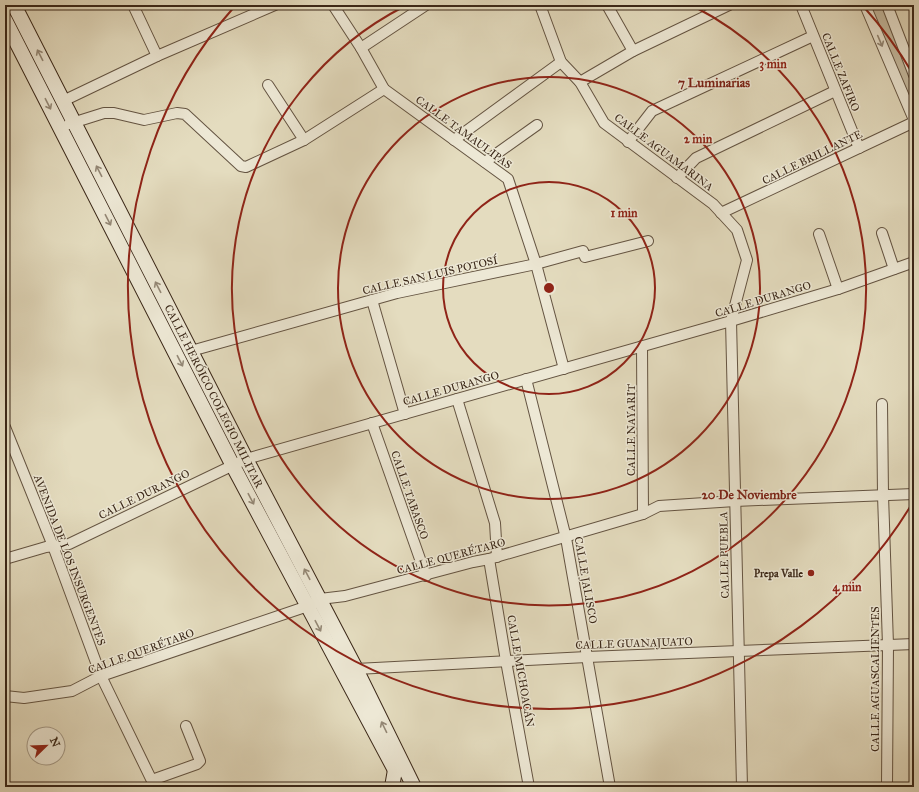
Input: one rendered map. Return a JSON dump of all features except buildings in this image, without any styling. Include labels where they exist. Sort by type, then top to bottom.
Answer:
[{"type":"main road","name":"CALLE HERÓICO COLEGIO MILITAR","points":[[14,5],[246,459],[356,668],[404,787]]},
{"type":"main road","name":"CALLE HERÓICO COLEGIO MILITAR","points":[[5,20],[232,464],[308,606],[394,761],[414,787]]},
{"type":"main road","points":[[118,239],[131,233]]},
{"type":"main road","points":[[168,339],[182,333]]},
{"type":"main road","points":[[392,787],[394,761]]},
{"type":"street","points":[[133,5],[157,56]]},
{"type":"street","points":[[63,101],[157,56],[275,5]]},
{"type":"street","name":"CALLE TAMAULIPAS","points":[[333,5],[361,48],[384,89],[508,179],[536,264],[564,369]]},
{"type":"street","points":[[361,48],[426,5]]},
{"type":"street","name":"CALLE AGUAMARINA","points":[[540,5],[561,62],[580,82],[604,123],[713,204],[737,230],[747,260],[731,322]]},
{"type":"street","points":[[607,5],[633,52]]},
{"type":"street","points":[[580,82],[633,52],[729,5]]},
{"type":"street","name":"CALLE ZAFIRO","points":[[800,5],[859,148]]},
{"type":"street","points":[[865,5],[914,121]]},
{"type":"street","points":[[887,5],[914,75]]},
{"type":"street","points":[[628,142],[652,111],[813,36]]},
{"type":"street","points":[[454,140],[561,62]]},
{"type":"street","points":[[268,85],[304,140]]},
{"type":"street","points":[[61,128],[104,113],[114,113],[144,120],[177,113],[185,114],[241,166],[246,167],[304,140],[384,89]]},
{"type":"street","points":[[677,178],[696,158],[835,91]]},
{"type":"street","name":"CALLE BRILLANTE","points":[[722,213],[914,121]]},
{"type":"street","points":[[485,162],[537,125]]},
{"type":"street","points":[[882,233],[894,269]]},
{"type":"street","points":[[819,234],[838,289]]},
{"type":"street","name":"CALLE SAN LUIS POTOSÍ","points":[[191,351],[397,292],[536,264],[583,251],[585,258],[648,242]]},
{"type":"street","name":"CALLE DURANGO","points":[[5,559],[46,547],[69,544],[232,464],[246,459],[731,322],[838,289],[914,262]]},
{"type":"street","points":[[372,300],[405,414]]},
{"type":"street","name":"CALLE PUEBLA","points":[[731,322],[742,787]]},
{"type":"street","name":"CALLE NAYARIT","points":[[642,346],[643,514]]},
{"type":"street","name":"CALLE JALISCO","points":[[526,379],[566,538],[610,787]]},
{"type":"street","name":"CALLE MICHOACÁN","points":[[457,399],[495,523],[493,558],[506,661],[529,787]]},
{"type":"street","name":"CALLE AGUASCALIENTES","points":[[882,404],[883,495],[888,645],[887,787]]},
{"type":"street","name":"CALLE TABASCO","points":[[372,423],[426,576]]},
{"type":"street","name":"AVENIDA DE LOS INSURGENTES","points":[[5,428],[53,546],[101,676],[154,783]]},
{"type":"street","name":"CALLE QUERÉTARO","points":[[5,696],[24,698],[72,691],[101,676],[308,606],[320,599],[345,596],[426,576],[566,538],[643,514],[659,506],[735,500],[914,494]]},
{"type":"street","name":"CALLE GUANAJUATO","points":[[356,668],[914,644]]},
{"type":"street","points":[[154,783],[197,764],[200,761],[186,726]]},
{"type":"shaded area","points":[[865,5],[887,5],[914,75],[914,120]]},
{"type":"place","name":"Prepa Valle","points":[[811,573]]},
{"type":"district","name":"7 Luminarias","points":[[714,82]]},
{"type":"district","name":"20 De Noviembre","points":[[749,494]]}]
